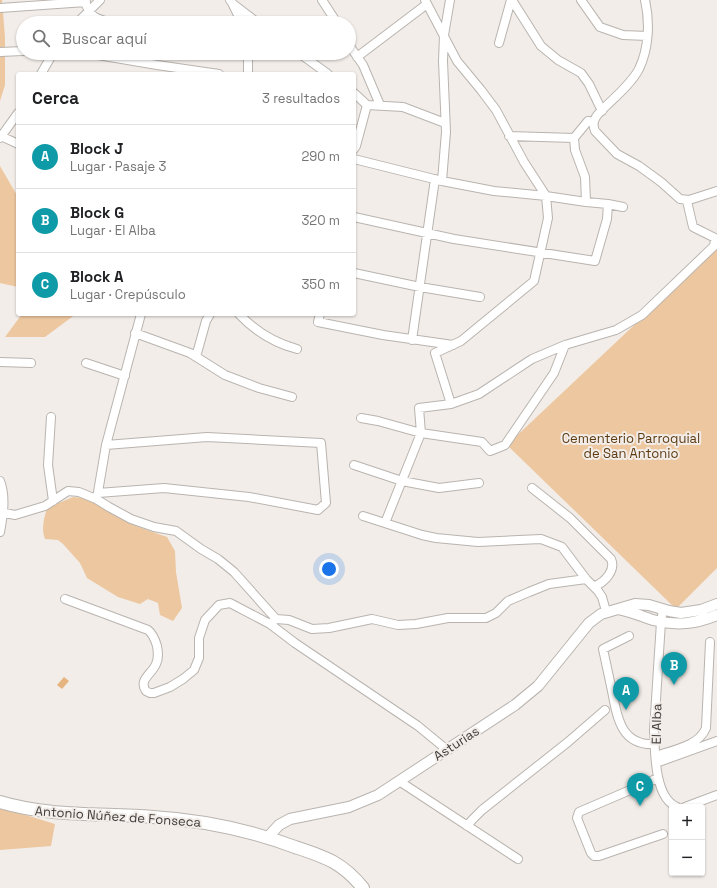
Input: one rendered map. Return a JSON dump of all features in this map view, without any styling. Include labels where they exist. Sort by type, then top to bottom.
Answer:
[{"type":"main road","name":"Antonio Núñez de Fonseca","points":[[0,802],[48,812],[151,816],[199,821],[244,830],[268,837],[331,860],[348,872],[363,888]]},
{"type":"street","points":[[85,16],[100,0]]},
{"type":"street","points":[[322,0],[332,16]]},
{"type":"street","points":[[412,340],[427,234],[446,132],[443,61],[444,38],[450,0]]},
{"type":"street","points":[[499,44],[511,0]]},
{"type":"street","points":[[511,0],[541,46],[558,60],[581,74],[589,84],[602,111]]},
{"type":"street","points":[[581,0],[600,27],[624,35],[647,36]]},
{"type":"street","points":[[645,0],[648,13],[647,36],[641,64],[635,75],[602,111],[596,115],[593,127],[617,154],[639,166],[661,182],[680,199],[687,201],[717,191]]},
{"type":"street","points":[[0,8],[26,3],[86,1],[89,12],[94,16]]},
{"type":"street","points":[[231,2],[238,16]]},
{"type":"street","points":[[231,2],[249,16]]},
{"type":"street","points":[[380,105],[363,65],[357,57],[426,2],[457,61],[482,90],[496,110],[509,136],[546,196],[548,218],[534,281],[461,341],[435,353],[451,404]]},
{"type":"street","points":[[0,52],[16,51]]},
{"type":"street","points":[[43,72],[50,60]]},
{"type":"street","points":[[128,60],[205,72]]},
{"type":"street","points":[[248,60],[248,72]]},
{"type":"street","points":[[308,60],[325,72]]},
{"type":"street","points":[[356,95],[368,105],[403,107],[445,123]]},
{"type":"street","points":[[356,146],[368,105]]},
{"type":"street","points":[[16,116],[0,137],[16,143]]},
{"type":"street","points":[[586,202],[585,177],[575,150],[574,138],[588,121],[594,122]]},
{"type":"street","points":[[509,136],[574,138]]},
{"type":"street","points":[[356,160],[438,180],[494,191],[546,196],[623,207]]},
{"type":"street","points":[[385,523],[421,433],[419,408],[451,404],[479,394],[532,359],[565,345],[616,330],[642,316],[714,246],[716,239],[693,227],[687,201]]},
{"type":"street","points":[[356,217],[427,234],[595,261],[607,219],[608,204]]},
{"type":"street","points":[[356,273],[420,287],[480,297]]},
{"type":"street","points":[[97,496],[106,445],[140,316]]},
{"type":"street","points":[[196,357],[206,321],[209,316]]},
{"type":"street","points":[[241,316],[250,325],[268,338],[297,349]]},
{"type":"street","points":[[320,316],[318,322],[412,340],[454,345]]},
{"type":"street","points":[[135,333],[190,353],[225,375],[259,388],[292,396]]},
{"type":"street","points":[[361,418],[378,421],[421,433],[482,442],[490,451],[505,445],[554,373],[565,345]]},
{"type":"street","points":[[0,362],[31,362]]},
{"type":"street","points":[[86,363],[125,376]]},
{"type":"street","points":[[51,417],[48,465],[53,501]]},
{"type":"street","points":[[2,512],[15,515],[44,506],[68,492],[79,492],[97,496],[164,488],[249,497],[318,510],[326,503],[321,442],[207,437],[106,445]]},
{"type":"street","points":[[354,465],[402,481],[439,488],[479,483]]},
{"type":"street","points":[[0,481],[2,486],[0,532]]},
{"type":"street","points":[[532,488],[570,518],[611,558],[612,565],[608,576],[595,586]]},
{"type":"street","points":[[97,496],[109,507],[131,519],[154,527],[176,531],[218,559],[241,578],[273,622],[295,643],[418,726],[446,749]]},
{"type":"street","points":[[364,516],[422,535],[450,540],[478,542],[541,539],[562,547],[586,579],[595,586],[602,597],[606,612]]},
{"type":"street","points":[[65,599],[151,632],[155,639],[158,655],[155,668],[143,683],[144,688],[150,693],[174,685],[194,670],[199,658],[199,638],[202,626],[205,620],[219,605],[227,603],[234,604],[273,622],[289,620],[312,629],[329,628],[372,619],[398,625],[416,624],[448,618],[486,618],[496,613],[508,601],[529,592],[550,584],[586,579]]},
{"type":"street","name":"Asturias","points":[[268,837],[279,825],[290,819],[349,807],[378,795],[515,705],[544,679],[596,616],[629,605],[642,604],[656,606],[675,612],[688,613],[717,604]]},
{"type":"street","name":"Asturias","points":[[618,609],[636,613],[661,622],[678,624],[694,623],[717,615]]},
{"type":"street","name":"El Alba","points":[[663,609],[654,730],[658,778],[670,804]]},
{"type":"street","points":[[629,636],[603,648],[616,716],[623,730],[631,737],[642,743],[655,744]]},
{"type":"street","points":[[656,760],[696,742],[704,733],[706,728],[710,642]]},
{"type":"street","points":[[467,826],[482,810],[568,742],[605,710]]},
{"type":"street","points":[[656,760],[717,741]]},
{"type":"street","points":[[658,778],[579,812],[577,818],[591,853],[594,856],[598,856],[663,834]]},
{"type":"street","points":[[399,781],[518,859]]},
{"type":"street","points":[[692,804],[717,794]]},
{"type":"green space","points":[[0,0],[2,0],[5,37],[5,85],[0,101]]},
{"type":"green space","points":[[0,166],[16,194],[16,287],[0,283]]},
{"type":"green space","name":"Cementerio Parroquial de San Antonio","points":[[717,247],[717,568],[676,609],[507,445]]},
{"type":"green space","points":[[21,316],[73,316],[45,337],[5,337]]},
{"type":"green space","points":[[73,497],[86,498],[136,526],[167,537],[175,551],[176,572],[182,608],[173,621],[160,615],[158,603],[148,599],[140,604],[118,597],[87,578],[80,563],[63,544],[58,540],[45,539],[43,527],[47,508]]},
{"type":"green space","points":[[0,807],[55,824],[51,846],[0,850]]},
{"type":"shaded area","points":[[64,677],[69,681],[62,689],[57,685]]},
{"type":"place","name":"Block G","points":[[674,685]]},
{"type":"place","name":"Block J","points":[[626,710]]},
{"type":"place","name":"Block A","points":[[640,806]]}]
